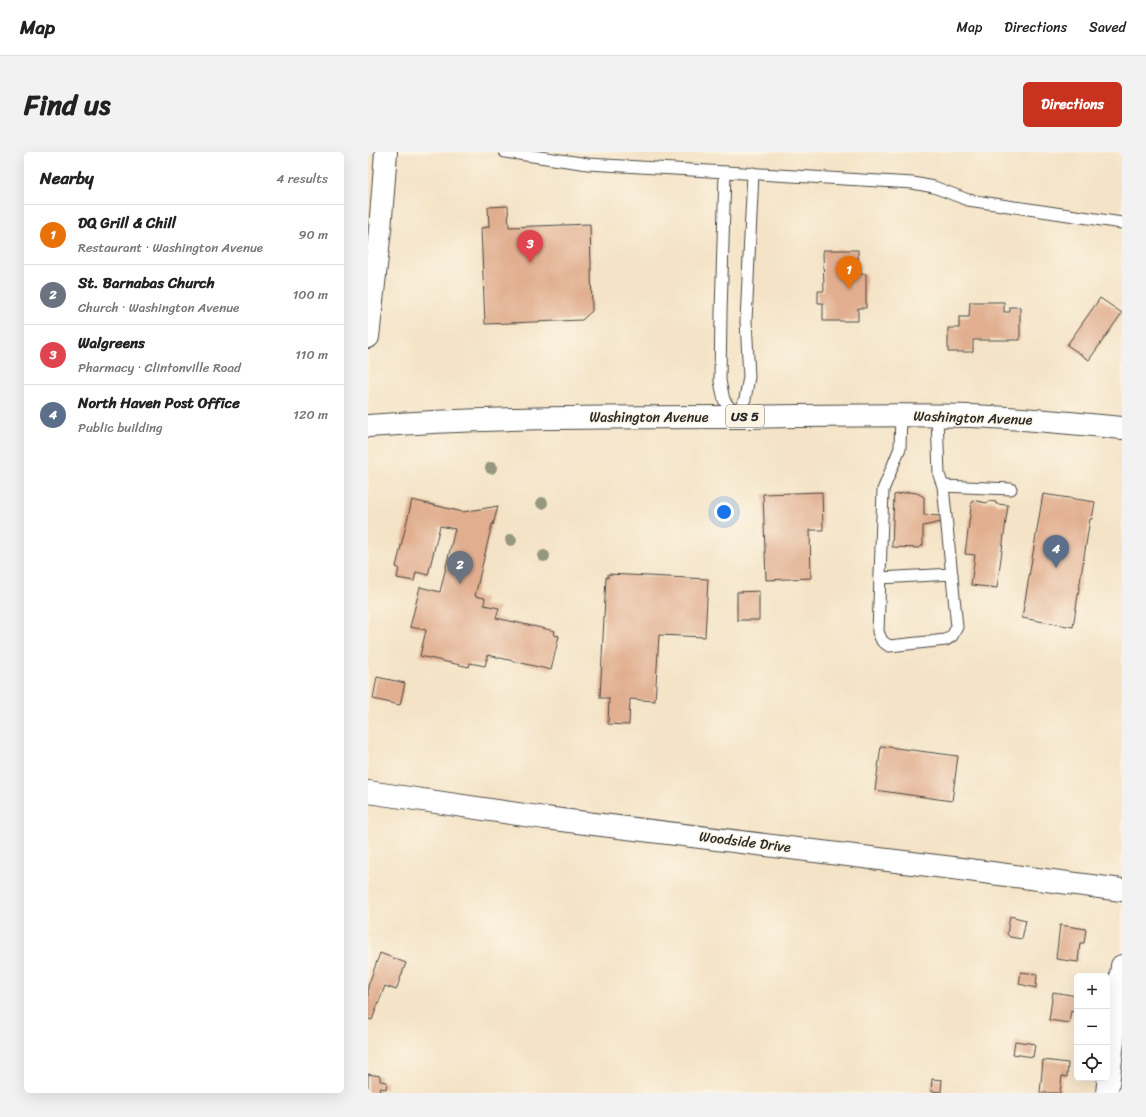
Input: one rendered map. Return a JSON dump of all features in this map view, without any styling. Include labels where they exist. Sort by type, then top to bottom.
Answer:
[{"type":"main road","points":[[368,337],[380,230],[386,152]]},
{"type":"main road","name":"Washington Avenue","points":[[368,426],[430,422],[570,418],[901,415],[972,416],[1051,421],[1122,428]]},
{"type":"main road","name":"Woodside Drive","points":[[368,792],[545,818],[1122,890]]},
{"type":"main road","points":[[1107,1093],[1122,966]]},
{"type":"lane","points":[[505,152],[588,164],[913,184],[934,187],[968,200],[1122,223]]},
{"type":"lane","points":[[725,172],[720,313],[720,381],[724,400],[736,416],[745,399],[749,377],[746,321],[753,173]]},
{"type":"lane","points":[[901,415],[900,448],[883,490],[878,632],[882,641],[889,646],[946,640],[952,636],[957,628],[944,486],[939,476],[937,416]]},
{"type":"lane","points":[[944,486],[1010,489]]},
{"type":"lane","points":[[880,578],[952,574]]},
{"type":"building","points":[[508,206],[509,227],[590,224],[592,311],[582,320],[485,324],[481,228],[489,227],[488,207]]},
{"type":"building","points":[[823,250],[858,250],[858,274],[866,274],[866,308],[858,308],[858,321],[823,321],[823,303],[818,303],[818,291],[824,291]]},
{"type":"building","points":[[1100,298],[1122,313],[1089,360],[1067,345]]},
{"type":"building","points":[[970,302],[1004,302],[1004,312],[1010,312],[1010,307],[1020,307],[1020,340],[973,340],[973,352],[948,352],[948,328],[959,328],[959,317],[969,317]]},
{"type":"building","points":[[822,492],[823,530],[810,530],[811,578],[766,580],[763,494]]},
{"type":"building","points":[[909,492],[917,493],[924,497],[924,515],[942,516],[942,522],[923,526],[923,545],[919,548],[892,547],[894,495]]},
{"type":"building","points":[[1043,494],[1095,502],[1092,519],[1090,519],[1073,627],[1022,618]]},
{"type":"building","points":[[412,500],[463,512],[498,506],[493,525],[492,524],[475,596],[485,598],[484,605],[499,608],[496,618],[555,631],[554,635],[559,636],[551,670],[488,655],[485,666],[470,663],[469,667],[420,656],[426,630],[410,627],[420,587],[440,592],[455,529],[440,526],[428,575],[416,572],[414,581],[397,578],[399,568],[396,567]]},
{"type":"building","points":[[972,500],[987,503],[988,501],[996,502],[996,504],[1008,505],[997,588],[971,585],[975,555],[965,554]]},
{"type":"building","points":[[608,574],[708,579],[705,637],[659,635],[655,701],[630,699],[629,725],[608,724],[609,698],[600,698],[606,577],[608,578]]},
{"type":"building","points":[[759,591],[759,620],[737,620],[737,592]]},
{"type":"building","points":[[377,677],[405,683],[400,705],[373,699]]},
{"type":"building","points":[[881,746],[958,756],[952,801],[875,790]]},
{"type":"building","points":[[1010,916],[1026,920],[1022,939],[1010,937],[1007,934]]},
{"type":"building","points":[[1060,925],[1086,929],[1084,943],[1080,943],[1078,962],[1056,959]]},
{"type":"building","points":[[380,953],[406,963],[396,990],[385,986],[372,1020],[368,1019],[368,986]]},
{"type":"building","points":[[1021,972],[1037,974],[1036,988],[1019,984]]},
{"type":"building","points":[[1053,992],[1074,996],[1074,1012],[1071,1011],[1069,1023],[1049,1020]]},
{"type":"building","points":[[1015,1041],[1035,1044],[1033,1057],[1013,1054]]},
{"type":"building","points":[[1043,1060],[1068,1063],[1067,1077],[1062,1076],[1060,1093],[1040,1093]]},
{"type":"building","points":[[368,1074],[380,1076],[380,1081],[387,1082],[386,1089],[380,1088],[379,1093],[368,1092]]},
{"type":"building","points":[[932,1079],[942,1080],[941,1092],[931,1091]]},
{"type":"place","name":"Walgreens","points":[[530,263]]},
{"type":"place","name":"DQ Grill & Chill","points":[[849,289]]},
{"type":"place","name":"North Haven Post Office","points":[[1056,568]]},
{"type":"place","name":"St. Barnabas Church","points":[[460,584]]}]
